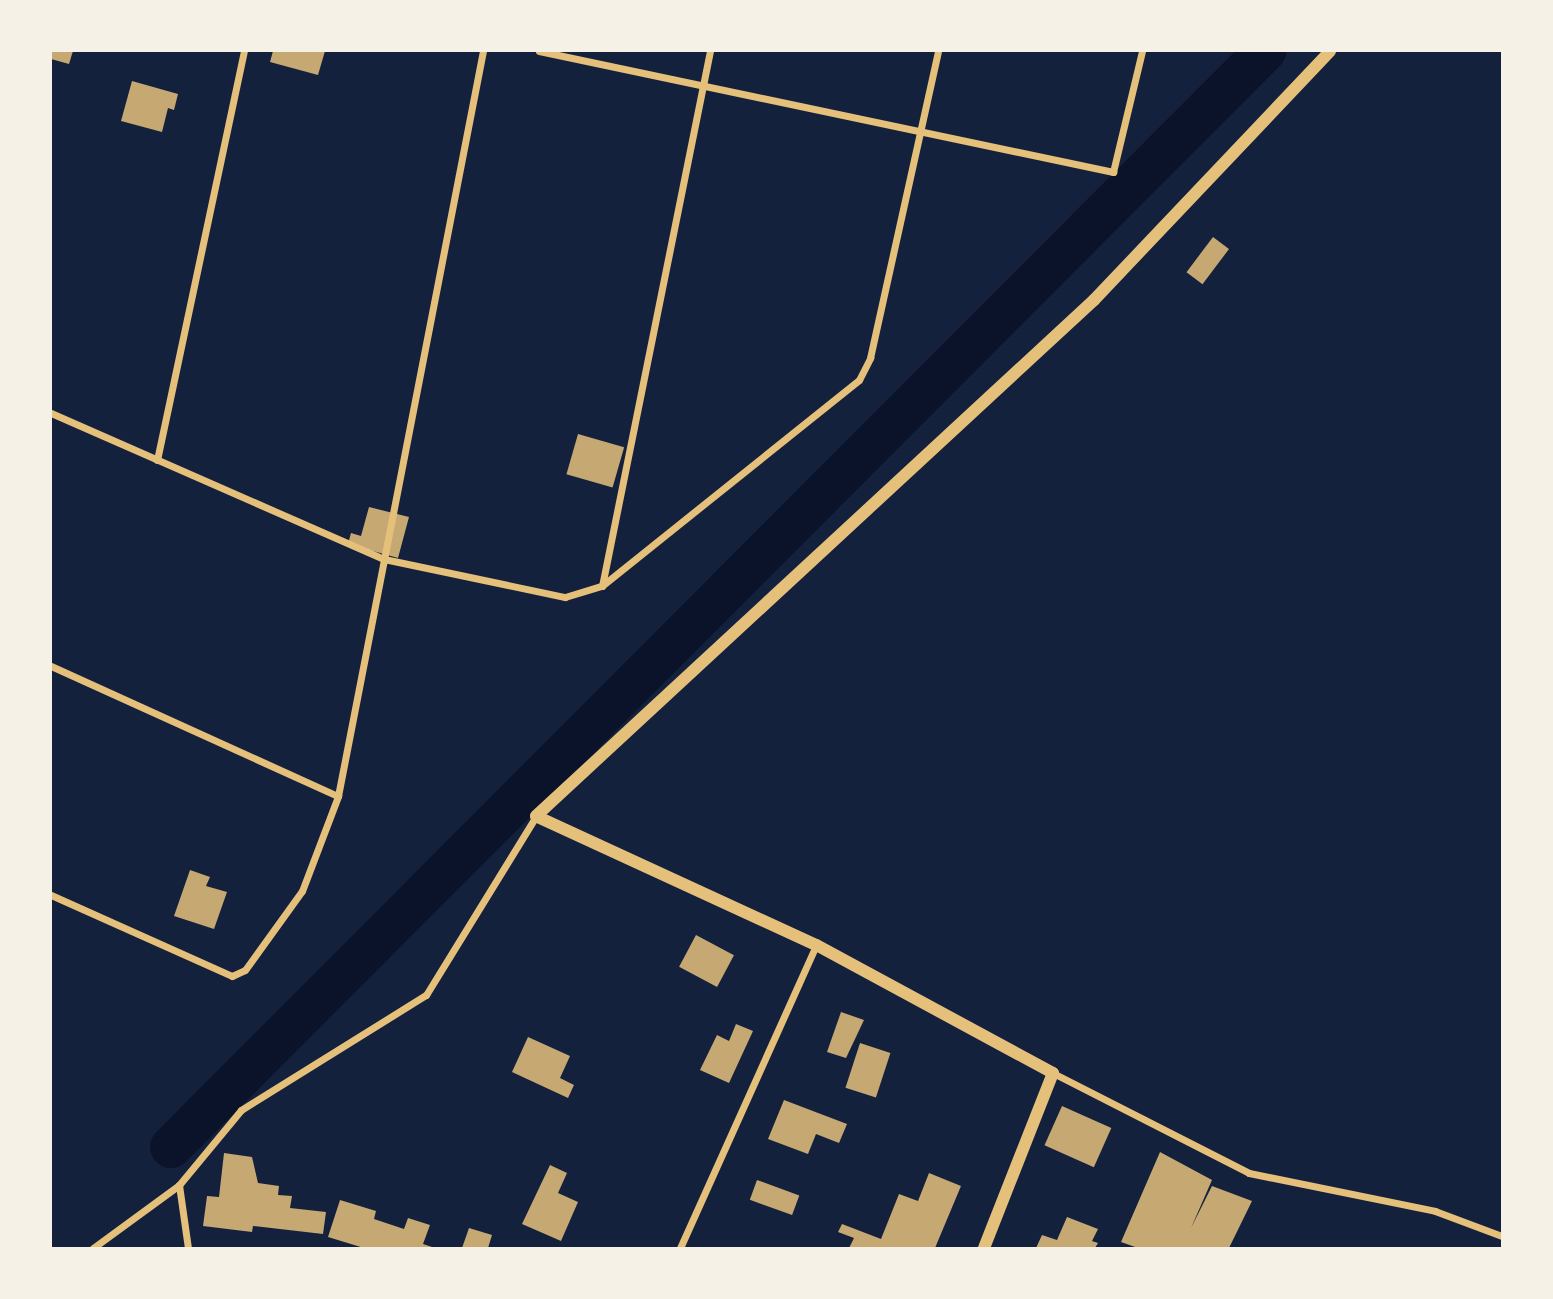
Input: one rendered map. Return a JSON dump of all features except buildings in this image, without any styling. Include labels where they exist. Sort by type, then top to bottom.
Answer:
[{"type":"street","points":[[157,460],[244,51]]},
{"type":"street","points":[[51,895],[232,976],[245,970],[302,891],[338,796],[483,51]]},
{"type":"street","points":[[539,51],[1113,172],[1142,51]]},
{"type":"street","points":[[603,586],[710,51]]},
{"type":"street","points":[[51,413],[384,559],[565,597],[603,586],[859,380],[870,358],[938,51]]},
{"type":"street","points":[[93,1248],[179,1185],[241,1110],[426,995],[536,816],[1094,300],[1330,51]]},
{"type":"street","points":[[51,666],[338,796]]},
{"type":"street","points":[[536,816],[816,945],[1053,1073],[1249,1173],[1434,1211],[1502,1236]]},
{"type":"street","points":[[680,1248],[816,945]]},
{"type":"street","points":[[984,1248],[1053,1073]]},
{"type":"street","points":[[179,1185],[188,1248]]},
{"type":"waterway","points":[[171,1147],[1265,51]]}]
